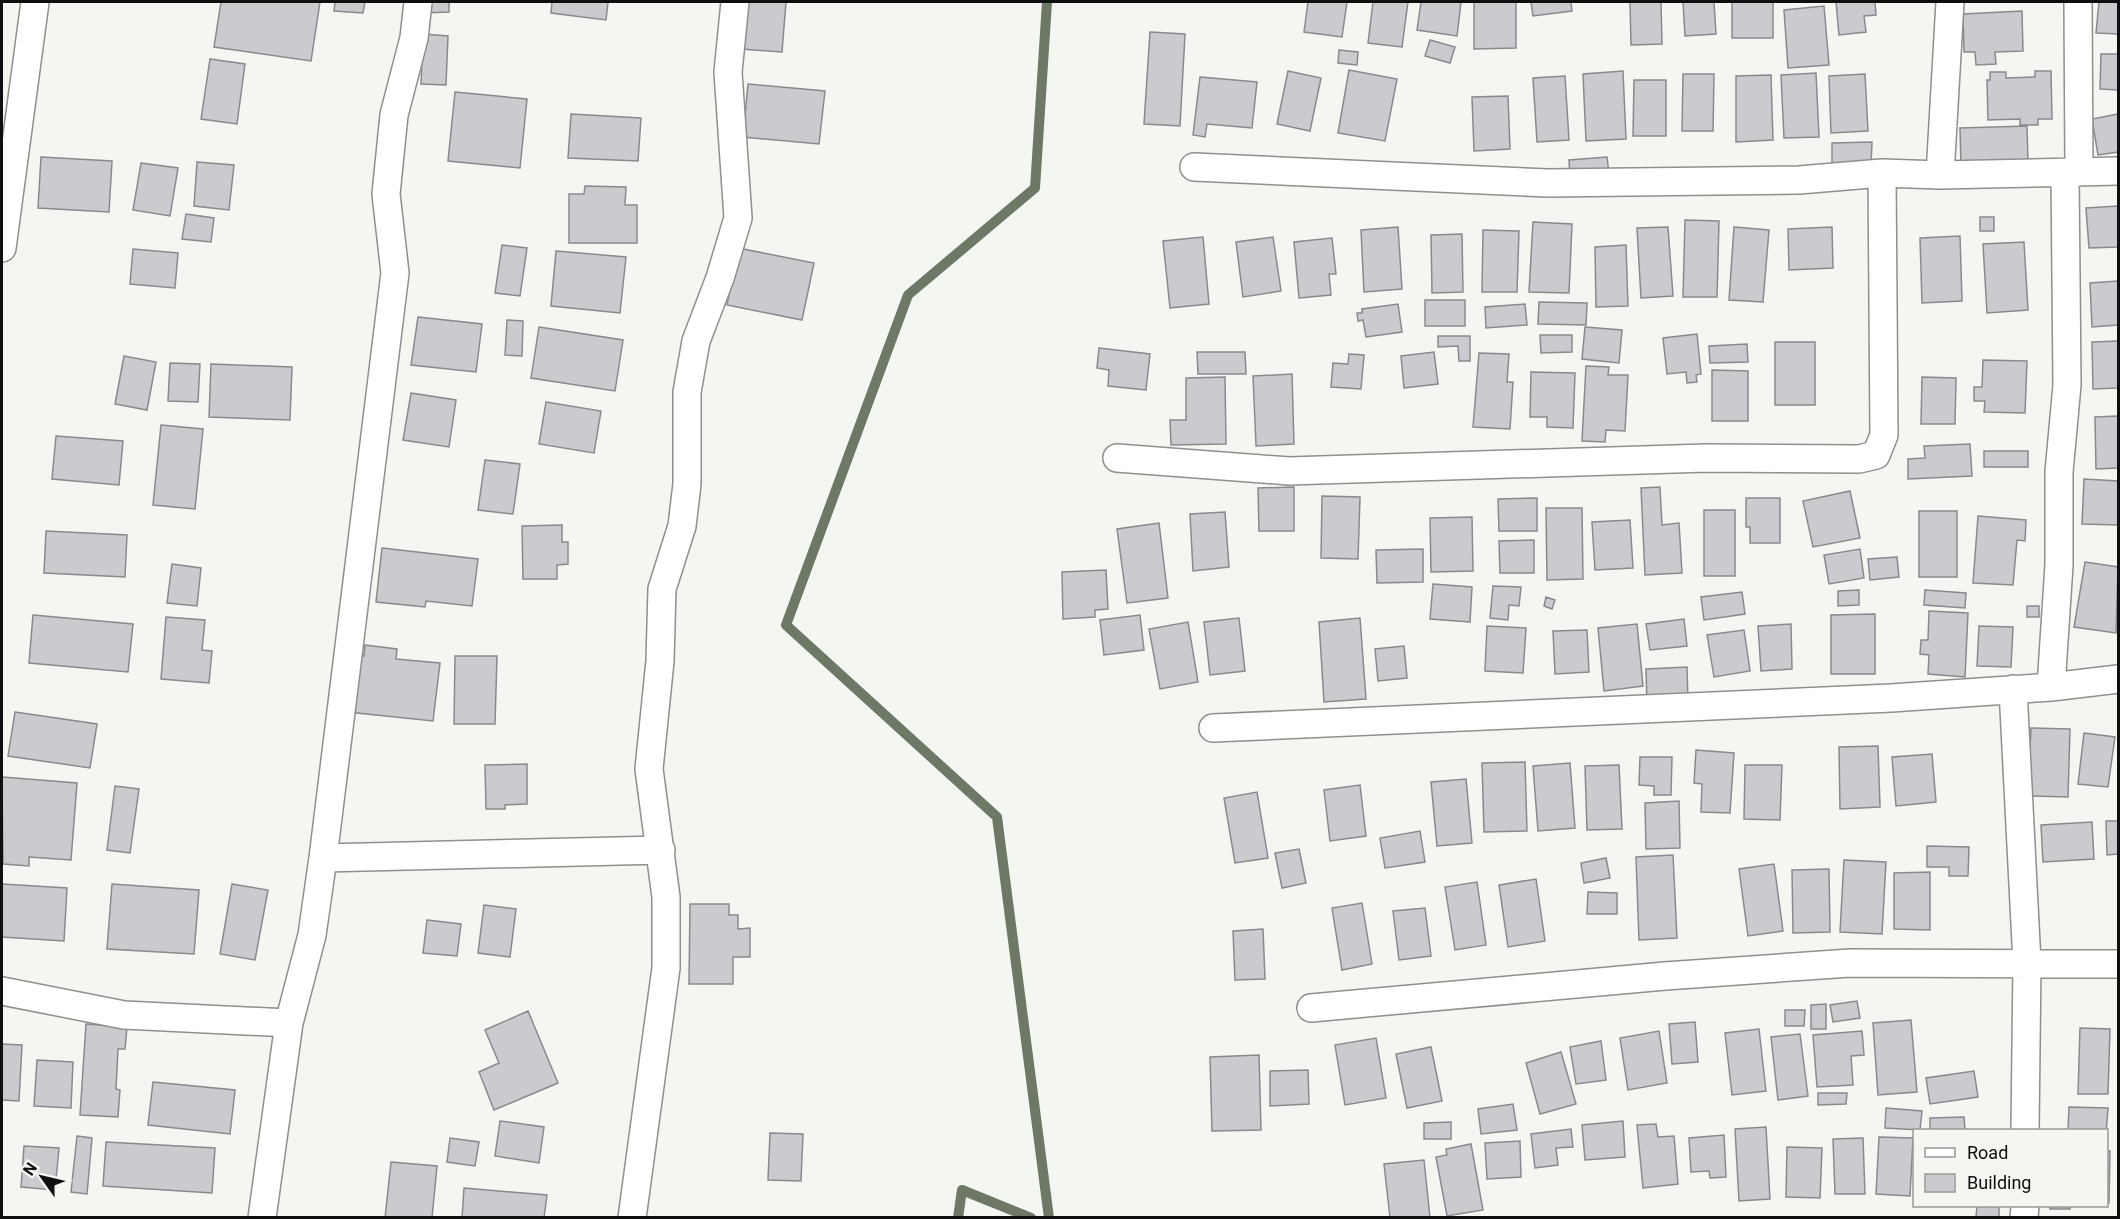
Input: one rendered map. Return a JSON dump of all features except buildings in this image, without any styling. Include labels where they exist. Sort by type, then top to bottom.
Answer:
[{"type":"street","points":[[2,248],[35,2]]},
{"type":"street","points":[[262,1218],[290,1023],[312,935],[323,858],[395,273],[386,194],[394,115],[414,38],[418,2]]},
{"type":"street","points":[[632,1218],[666,968],[666,897],[649,769],[660,661],[662,589],[682,526],[687,484],[687,392],[696,341],[738,218],[728,72],[735,2]]},
{"type":"street","points":[[1940,175],[1950,2]]},
{"type":"street","points":[[2051,687],[2059,565],[2059,472],[2067,385],[2078,2]]},
{"type":"street","points":[[1194,167],[1548,183],[1799,180],[1882,173],[1940,175],[2118,171]]},
{"type":"street","points":[[1117,458],[1289,471],[1706,458],[1859,459],[1876,455],[1884,435],[1882,173]]},
{"type":"street","points":[[1213,728],[1879,698],[2051,687],[2118,679]]},
{"type":"street","points":[[2013,689],[2027,963],[2025,1129]]},
{"type":"street","points":[[323,858],[661,850]]},
{"type":"street","points":[[1311,1008],[1665,976],[1850,963],[2118,964]]},
{"type":"street","points":[[2,991],[124,1015],[290,1023]]},
{"type":"waterway","points":[[1047,2],[1035,188],[908,295],[786,625],[997,817],[1049,1218]]},
{"type":"waterway","points":[[958,1218],[962,1190],[1031,1218]]}]
